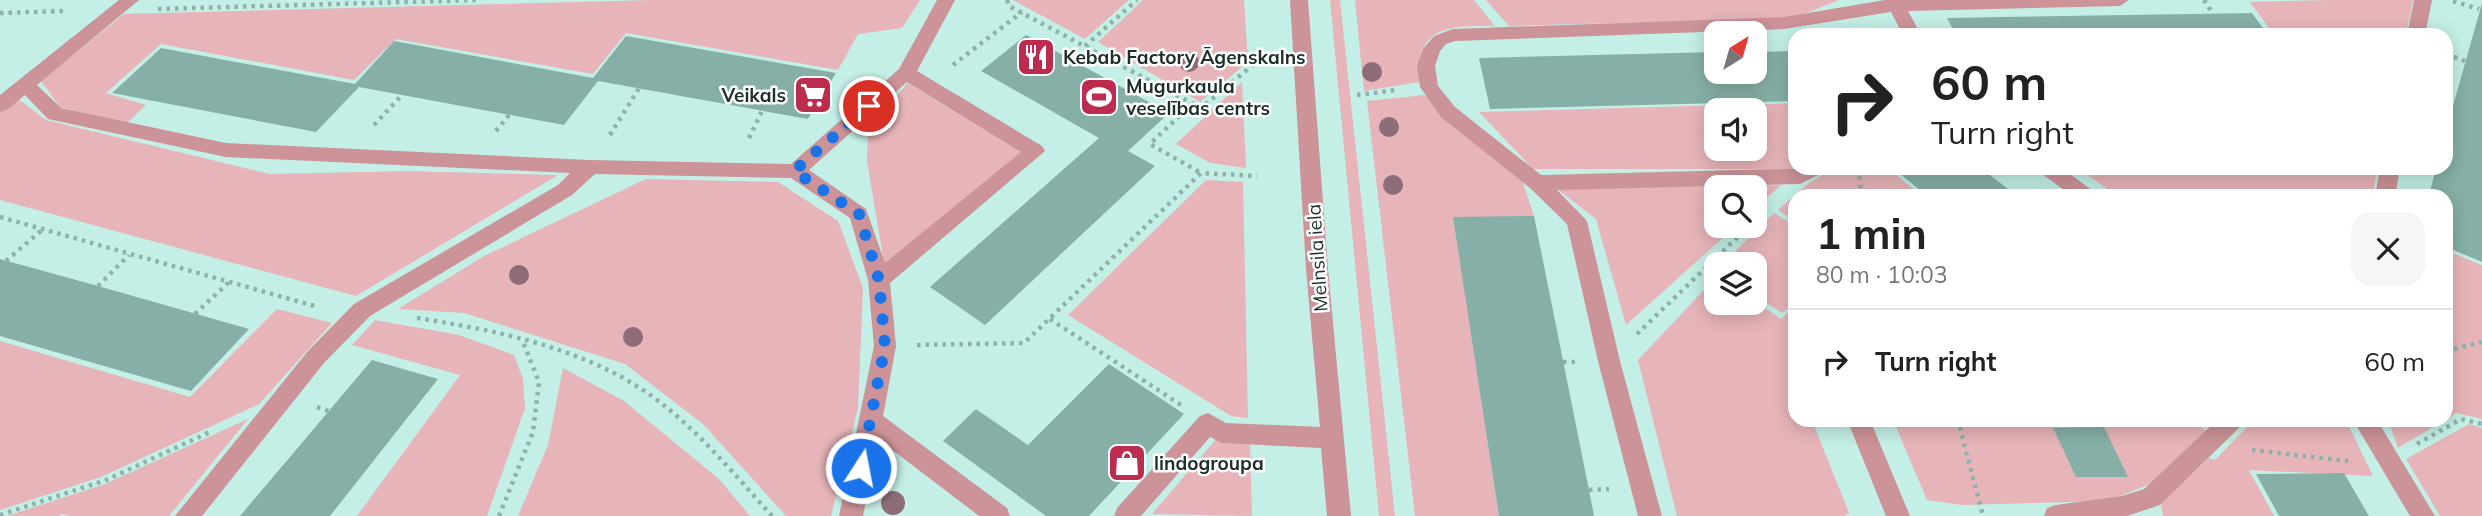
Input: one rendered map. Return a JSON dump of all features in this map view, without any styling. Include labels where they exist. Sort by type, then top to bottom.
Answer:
[{"type":"street","points":[[794,171],[906,73],[946,0]]},
{"type":"street","name":"Melnsila iela","points":[[1299,0],[1317,270],[1339,516]]},
{"type":"street","points":[[1650,516],[1609,361],[1577,220],[1537,183],[1448,112],[1429,87],[1426,66],[1432,49],[1440,40],[1453,35],[1784,23],[1895,3],[2120,0]]},
{"type":"street","points":[[2417,28],[2423,0]]},
{"type":"street","points":[[1895,3],[1908,28]]},
{"type":"street","points":[[0,105],[27,86],[124,5]]},
{"type":"street","points":[[879,280],[1035,151],[906,73]]},
{"type":"street","points":[[27,86],[55,114],[226,150],[590,167],[794,171],[859,214],[879,280],[885,346],[851,516]]},
{"type":"street","points":[[187,516],[316,357],[362,310],[565,190],[590,167]]},
{"type":"street","points":[[1537,183],[1803,175]]},
{"type":"street","points":[[2058,175],[2076,189]]},
{"type":"street","points":[[870,420],[998,516]]},
{"type":"street","points":[[1126,516],[1208,423],[1222,433],[1332,438]]},
{"type":"street","points":[[1863,427],[1898,516]]},
{"type":"street","points":[[2056,516],[2122,507],[2152,497],[2224,427]]},
{"type":"street","points":[[2369,427],[2423,516]]},
{"type":"path","points":[[0,13],[124,5],[476,0]]},
{"type":"path","points":[[1007,0],[1009,6],[1200,108],[1254,64]]},
{"type":"path","points":[[1085,46],[1137,0]]},
{"type":"path","points":[[2204,0],[2213,14]]},
{"type":"path","points":[[2449,0],[2479,9]]},
{"type":"path","points":[[926,85],[1022,12]]},
{"type":"path","points":[[2453,57],[2465,61]]},
{"type":"path","points":[[590,167],[639,88]]},
{"type":"path","points":[[1192,104],[1150,144],[1202,173],[1257,176]]},
{"type":"path","points":[[885,346],[1024,343],[1202,173]]},
{"type":"path","points":[[0,217],[326,309],[362,310],[450,322],[523,341],[598,367],[644,391],[698,436],[772,516]]},
{"type":"path","points":[[6,261],[42,230]]},
{"type":"path","points":[[1609,361],[1737,238]]},
{"type":"path","points":[[98,286],[129,255]]},
{"type":"path","points":[[195,314],[229,282]]},
{"type":"path","points":[[1050,319],[1208,423]]},
{"type":"path","points":[[499,516],[533,432],[540,382],[523,341]]},
{"type":"path","points":[[2453,349],[2482,342]]},
{"type":"path","points":[[2453,424],[2461,419],[2482,424]]},
{"type":"path","points":[[1959,427],[1983,516]]},
{"type":"path","points":[[2389,460],[2447,427]]},
{"type":"path","points":[[0,515],[106,480],[215,429]]},
{"type":"path","points":[[2206,443],[2365,463],[2402,482]]},
{"type":"shaded area","points":[[653,0],[920,0],[902,28],[858,34],[838,70],[626,33],[593,74],[396,39],[354,80],[161,44],[106,93],[146,105],[126,124],[60,107],[41,81],[124,14]]},
{"type":"shaded area","points":[[1013,0],[1129,0],[1085,39]]},
{"type":"shaded area","points":[[1143,0],[1244,0],[1248,62],[1200,102],[1098,42]]},
{"type":"shaded area","points":[[1330,0],[1340,0],[1395,516],[1379,516]]},
{"type":"shaded area","points":[[1355,0],[1474,0],[1495,26],[1463,27],[1438,33],[1429,39],[1423,49],[1420,82],[1364,91]]},
{"type":"shaded area","points":[[1486,0],[1839,0],[1794,18],[1509,26]]},
{"type":"shaded area","points":[[2413,0],[2407,28],[2269,28],[2250,2]]},
{"type":"shaded area","points":[[1242,82],[1246,168],[1210,163],[1176,144]]},
{"type":"shaded area","points":[[908,83],[1025,154],[885,269],[867,161],[868,126]]},
{"type":"shaded area","points":[[1425,95],[1440,111],[1522,180],[1534,216],[1454,218],[1499,516],[1415,516],[1367,101]]},
{"type":"shaded area","points":[[17,98],[46,120],[270,174],[407,171],[558,175],[356,296],[0,200],[0,112]]},
{"type":"shaded area","points":[[1788,103],[1788,169],[1533,169],[1479,112],[1704,106],[1704,161],[1767,161],[1767,104]]},
{"type":"shaded area","points":[[1822,175],[1896,175],[1914,189],[1802,189]]},
{"type":"shaded area","points":[[2088,175],[2376,175],[2374,189],[2107,189]]},
{"type":"shaded area","points":[[646,179],[778,182],[838,221],[863,288],[858,408],[831,516],[786,516],[703,424],[625,364],[464,313],[398,309],[484,256]]},
{"type":"shaded area","points":[[1206,180],[1243,182],[1248,418],[1231,416],[1068,315]]},
{"type":"shaded area","points":[[1767,185],[1781,185],[1767,197]]},
{"type":"shaded area","points":[[1704,186],[1704,238],[1723,238],[1626,325],[1596,219],[1557,189]]},
{"type":"shaded area","points":[[1788,201],[1788,216],[1778,210]]},
{"type":"shaded area","points":[[1774,213],[1788,222],[1788,308],[1782,313],[1767,303],[1767,252],[1734,252],[1749,238],[1767,238],[1767,220]]},
{"type":"shaded area","points":[[2453,253],[2482,265],[2482,419],[2456,413],[2453,415]]},
{"type":"shaded area","points":[[1704,290],[1704,315],[1767,315],[1767,309],[1781,319],[1788,313],[1788,427],[1815,427],[1849,513],[1844,516],[1677,516],[1638,360]]},
{"type":"shaded area","points":[[277,309],[332,323],[259,404],[101,477],[0,510],[0,341],[190,397]]},
{"type":"shaded area","points":[[375,320],[459,335],[514,355],[523,379],[525,408],[487,516],[357,516],[460,375],[352,345]]},
{"type":"shaded area","points":[[563,368],[624,401],[719,479],[750,516],[518,516],[548,445]]},
{"type":"shaded area","points":[[248,419],[169,516],[7,516],[105,484]]},
{"type":"shaded area","points":[[2469,424],[2482,428],[2482,516],[2440,516],[2406,459]]},
{"type":"shaded area","points":[[1896,427],[2200,427],[2209,434],[2152,483],[2108,501],[1962,505],[1927,500]]},
{"type":"shaded area","points":[[2247,427],[2349,427],[2373,476],[2249,470],[2274,516],[2163,516],[2161,503],[2209,458],[2215,460]]},
{"type":"shaded area","points":[[2390,427],[2433,427],[2398,448]]},
{"type":"shaded area","points":[[1217,438],[1250,442],[1252,516],[1152,514]]},
{"type":"building","points":[[2482,3],[2482,262],[2453,250],[2453,189],[2431,189],[2434,175],[2453,175],[2453,106]]},
{"type":"building","points":[[2252,13],[2263,28],[1952,28],[1947,18]]},
{"type":"building","points":[[1026,35],[1169,113],[1128,151],[1155,166],[985,325],[930,287],[1099,138],[981,71]]},
{"type":"building","points":[[626,36],[836,73],[808,119],[598,81],[564,125],[359,87],[316,132],[112,93],[161,48],[355,84],[394,41],[593,78]]},
{"type":"building","points":[[1788,51],[1788,101],[1767,102],[1767,98],[1704,98],[1704,103],[1490,109],[1479,58],[1704,52],[1704,84],[1768,84],[1768,52]]},
{"type":"building","points":[[1902,175],[1990,175],[2008,189],[1918,189]]},
{"type":"building","points":[[1534,216],[1594,516],[1499,516],[1453,217]]},
{"type":"building","points":[[0,259],[249,329],[191,391],[0,336]]},
{"type":"building","points":[[372,360],[438,379],[330,516],[240,516]]},
{"type":"building","points":[[1109,364],[1184,414],[1089,516],[1046,516],[943,441],[976,409],[1028,445]]},
{"type":"building","points":[[2104,427],[2128,477],[2076,477],[2053,428]]},
{"type":"building","points":[[2344,473],[2369,516],[2279,516],[2256,474]]},
{"type":"place","name":"Kebab Factory Āgenskalns","points":[[1036,57]]},
{"type":"place","name":"Veikals","points":[[813,95]]},
{"type":"place","name":"Mugurkaula veselības centrs","points":[[1099,97]]},
{"type":"place","name":"lindogroupa","points":[[1127,463]]},
{"type":"route","points":[[861,468],[885,346],[879,280],[859,214],[794,171],[869,106]]}]
